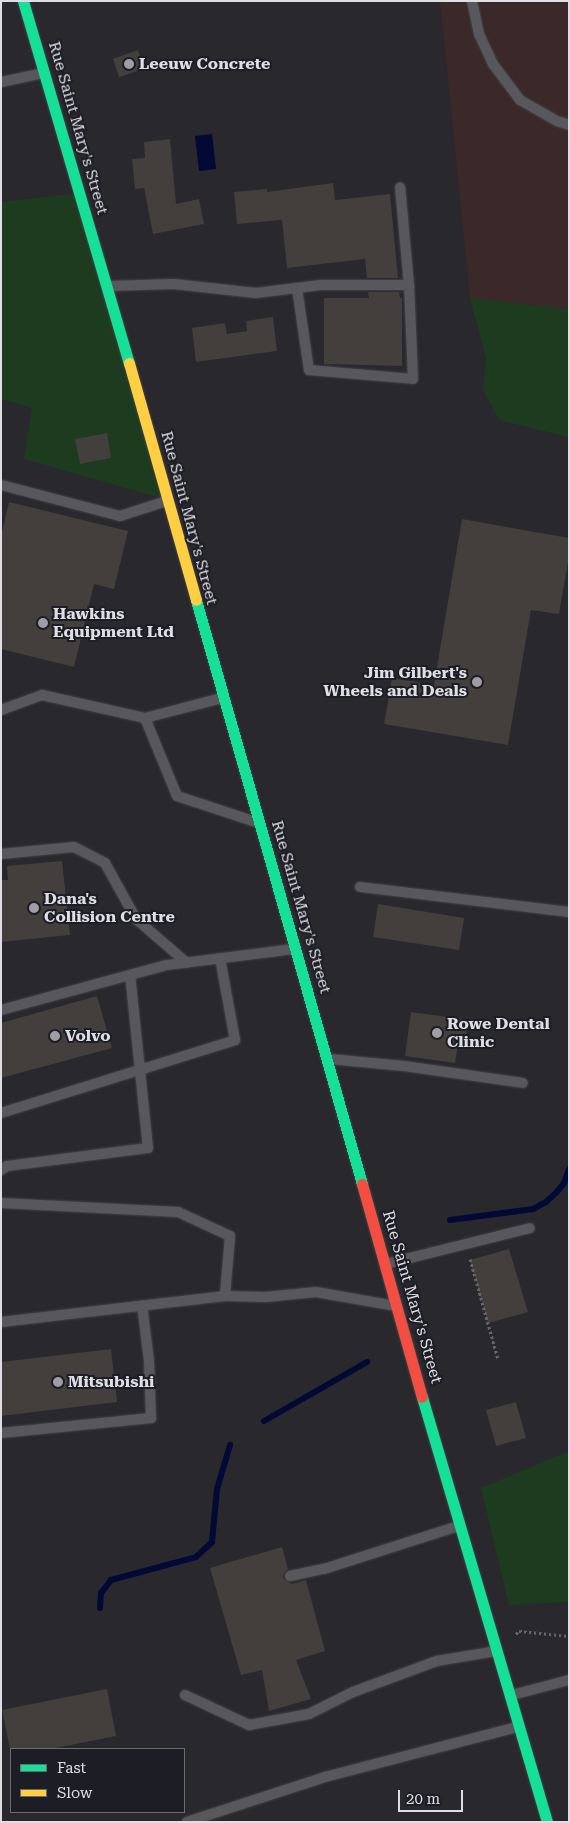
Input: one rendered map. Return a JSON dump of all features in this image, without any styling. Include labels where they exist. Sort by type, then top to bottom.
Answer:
[{"type":"main road","name":"Rue Saint Mary's Street","points":[[23,1],[107,286],[223,698],[261,824],[326,1059],[497,1651],[521,1726],[547,1822]]},
{"type":"lane","points":[[472,1],[479,34],[493,64],[520,100],[557,121],[569,125]]},
{"type":"lane","points":[[1,82],[45,72]]},
{"type":"lane","points":[[297,288],[309,370],[413,379],[409,285],[400,187]]},
{"type":"lane","points":[[107,286],[174,284],[256,293],[321,285],[409,285]]},
{"type":"lane","points":[[1,485],[120,516],[168,500]]},
{"type":"lane","points":[[1,710],[42,695],[145,718],[223,698]]},
{"type":"lane","points":[[145,718],[178,796],[261,824]]},
{"type":"lane","points":[[1,854],[74,847],[105,863],[136,919],[187,963]]},
{"type":"lane","points":[[360,886],[569,912]]},
{"type":"lane","points":[[1,1010],[130,975],[187,963],[296,948]]},
{"type":"lane","points":[[1,1112],[235,1040],[220,958]]},
{"type":"lane","points":[[1,1170],[7,1166],[148,1148],[130,975]]},
{"type":"lane","points":[[326,1059],[404,1066],[523,1083]]},
{"type":"lane","points":[[1,1203],[178,1212],[230,1236],[225,1296]]},
{"type":"lane","points":[[386,1264],[530,1228]]},
{"type":"lane","points":[[1,1322],[225,1296],[266,1297],[316,1292],[397,1306]]},
{"type":"lane","points":[[1,1433],[151,1418],[149,1361],[142,1305]]},
{"type":"lane","points":[[290,1576],[324,1569],[462,1525]]},
{"type":"lane","points":[[185,1694],[249,1725],[309,1714],[353,1692],[437,1661],[497,1651]]},
{"type":"lane","points":[[511,1695],[569,1680]]},
{"type":"lane","points":[[188,1822],[325,1777],[521,1726]]},
{"type":"path","points":[[466,1245],[498,1360]]},
{"type":"path","points":[[497,1651],[519,1632],[569,1636]]},
{"type":"shaded area","points":[[440,1],[569,1],[569,309],[470,298]]},
{"type":"shaded area","points":[[212,134],[216,169],[199,171],[195,136]]},
{"type":"green space","points":[[79,193],[168,500],[24,459],[32,408],[1,399],[1,202]]},
{"type":"green space","points":[[470,298],[569,309],[569,437],[499,420],[483,390],[486,358]]},
{"type":"green space","points":[[569,1451],[569,1602],[509,1605],[481,1488]]},
{"type":"building","name":"Leeuw Concrete","points":[[138,50],[144,69],[119,77],[113,59]]},
{"type":"building","points":[[170,139],[176,204],[199,199],[204,224],[153,234],[144,188],[135,189],[132,159],[145,158],[144,142]]},
{"type":"building","points":[[333,183],[335,200],[390,194],[398,278],[367,278],[365,259],[287,268],[282,220],[237,224],[234,192],[267,189],[267,192]]},
{"type":"building","points":[[368,292],[399,292],[400,298],[402,298],[402,366],[324,364],[324,298],[369,298]]},
{"type":"building","points":[[273,317],[277,351],[196,362],[192,328],[225,323],[227,334],[247,331],[246,321]]},
{"type":"building","points":[[107,433],[111,458],[80,464],[75,439]]},
{"type":"building","points":[[9,502],[128,531],[114,589],[94,584],[74,667],[1,649],[1,536]]},
{"type":"building","points":[[462,519],[569,538],[569,557],[559,614],[531,610],[508,745],[384,724],[392,678],[434,685]]},
{"type":"building","name":"Dana's Collision Centre","points":[[62,861],[70,935],[1,942],[1,880],[8,880],[7,866]]},
{"type":"building","points":[[378,904],[464,918],[459,950],[373,937]]},
{"type":"building","name":"Volvo","points":[[97,996],[112,1048],[1,1078],[1,1023]]},
{"type":"building","name":"Rowe Dental Clinic","points":[[411,1012],[462,1019],[461,1028],[467,1029],[464,1045],[458,1044],[455,1063],[405,1056]]},
{"type":"building","points":[[509,1249],[528,1312],[488,1323],[470,1260]]},
{"type":"building","name":"Mitsubishi","points":[[111,1349],[117,1402],[1,1416],[1,1362]]},
{"type":"building","points":[[516,1402],[526,1438],[496,1446],[486,1410]]},
{"type":"building","points":[[282,1547],[288,1569],[284,1573],[283,1578],[292,1584],[306,1580],[325,1651],[296,1660],[311,1699],[269,1711],[262,1670],[241,1675],[210,1568]]},
{"type":"building","points":[[107,1689],[116,1736],[56,1748],[10,1749],[2,1710]]},
{"type":"waterway","points":[[450,1220],[533,1209],[546,1202],[556,1193],[564,1183],[569,1169]]},
{"type":"waterway","points":[[264,1421],[367,1362]]},
{"type":"waterway","points":[[100,1608],[101,1593],[111,1580],[196,1557],[212,1542],[217,1489],[230,1445]]},
{"type":"traffic: fast","points":[[23,1],[129,363]]},
{"type":"traffic: fast","points":[[196,600],[362,1184]]},
{"type":"traffic: fast","points":[[422,1397],[547,1822]]},
{"type":"traffic: slow","points":[[129,363],[196,600]]},
{"type":"traffic: jam","points":[[362,1184],[422,1397]]},
{"type":"place","name":"Leeuw Concrete","points":[[129,64]]},
{"type":"place","name":"Hawkins Equipment Ltd","points":[[43,623]]},
{"type":"place","name":"Jim Gilbert's Wheels and Deals","points":[[477,682]]},
{"type":"place","name":"Dana's Collision Centre","points":[[34,908]]},
{"type":"place","name":"Rowe Dental Clinic","points":[[437,1033]]},
{"type":"place","name":"Volvo","points":[[55,1036]]},
{"type":"place","name":"Mitsubishi","points":[[58,1382]]}]
